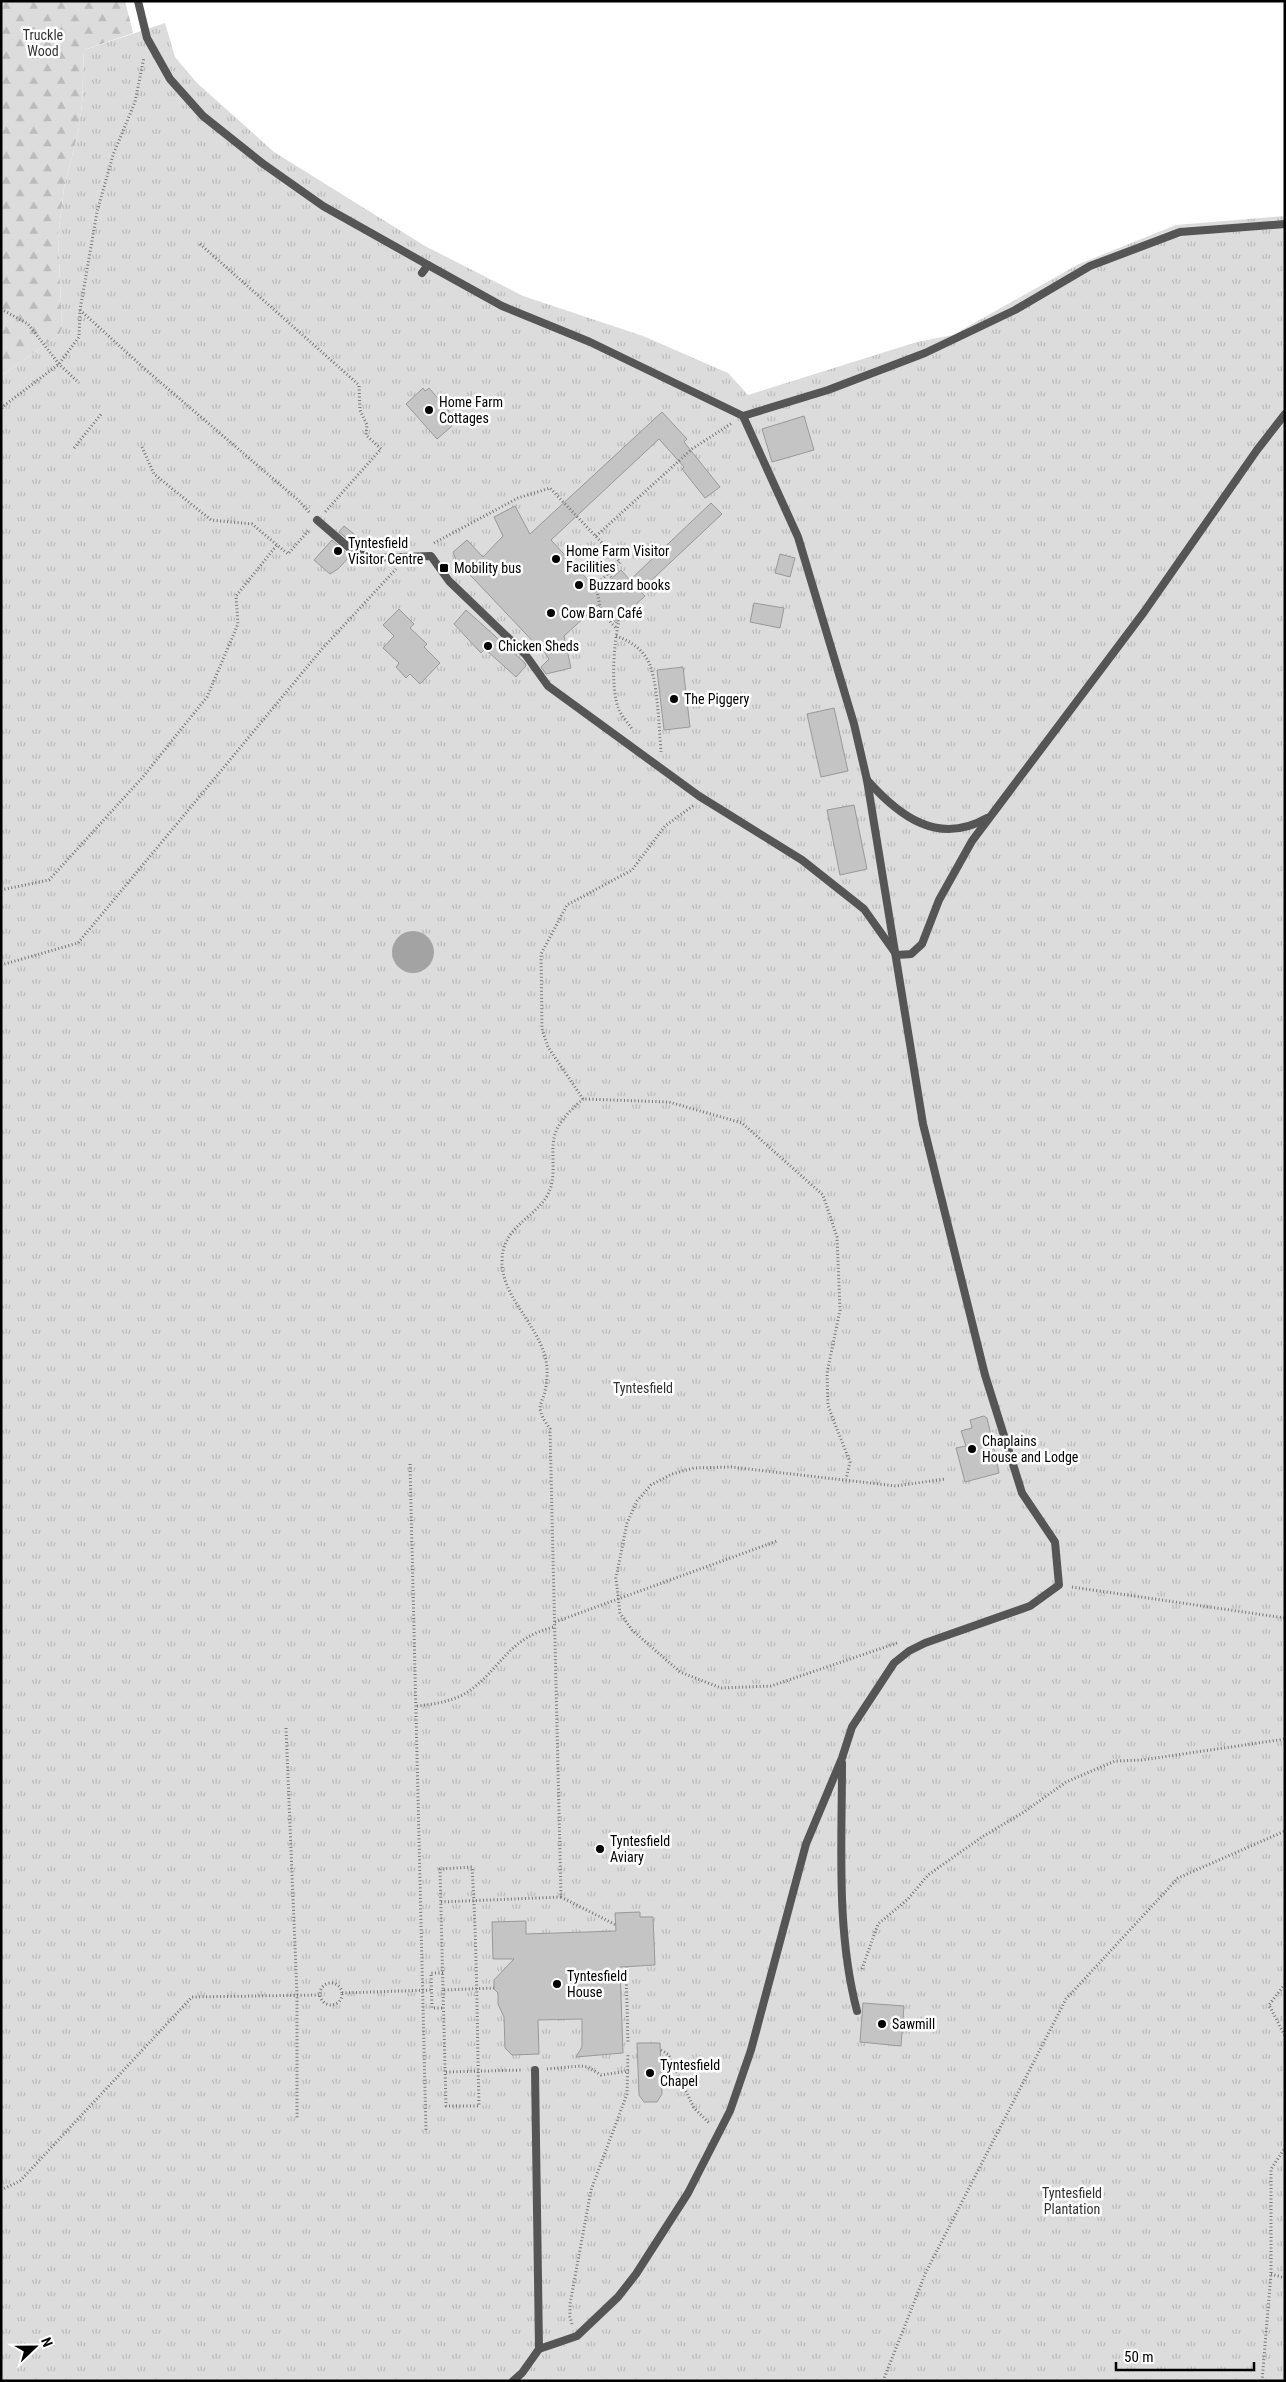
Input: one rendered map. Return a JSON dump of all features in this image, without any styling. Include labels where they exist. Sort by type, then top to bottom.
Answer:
[{"type":"lane","points":[[138,1],[147,38],[170,79],[203,116],[262,163],[323,206],[502,306],[590,342],[744,416],[798,537],[841,678],[868,780],[922,1124],[985,1375],[1022,1493],[1055,1542],[1059,1585],[1030,1606],[925,1643],[909,1651],[894,1663],[852,1728],[842,1758],[806,1844],[751,2050],[723,2127],[688,2193],[636,2274],[618,2297],[577,2336],[539,2349],[522,2373],[513,2381]]},
{"type":"lane","points":[[744,416],[828,390],[925,352],[1015,310],[1090,266],[1180,232],[1285,224]]},
{"type":"lane","points":[[422,273],[428,265]]},
{"type":"lane","points":[[897,956],[911,954],[922,944],[938,900],[972,841],[1144,612],[1257,450],[1285,414]]},
{"type":"lane","points":[[317,520],[354,552],[372,558],[431,556],[449,581],[525,654],[548,686],[699,796],[802,860],[864,909],[897,956]]},
{"type":"lane","points":[[868,780],[893,808],[918,823],[946,829],[963,827],[991,815]]},
{"type":"lane","points":[[842,1758],[842,1851],[845,1943],[850,1986],[857,2011]]},
{"type":"lane","points":[[535,2070],[539,2349]]},
{"type":"path","points":[[1,408],[59,364],[79,337],[80,310],[97,212],[113,155],[135,102],[147,38]]},
{"type":"path","points":[[142,447],[154,474],[212,520],[252,524],[288,554],[380,449],[366,435],[367,425],[360,410],[359,385],[200,244]]},
{"type":"path","points":[[1,309],[28,324],[59,364],[79,383]]},
{"type":"path","points":[[80,310],[146,370],[298,500],[317,520]]},
{"type":"path","points":[[74,448],[102,413]]},
{"type":"path","points":[[596,536],[692,449],[744,416]]},
{"type":"path","points":[[430,546],[518,498],[550,488],[620,562],[596,585],[601,612],[617,629]]},
{"type":"path","points":[[1,890],[49,880],[142,778],[207,697],[238,624],[236,596],[277,545]]},
{"type":"path","points":[[1,965],[78,943],[322,649],[400,565],[411,558]]},
{"type":"path","points":[[608,574],[612,578]]},
{"type":"path","points":[[619,620],[616,636],[614,677],[619,709],[634,734]]},
{"type":"path","points":[[616,636],[630,641],[647,659],[653,675],[663,771]]},
{"type":"path","points":[[583,1099],[548,1046],[542,1029],[541,954],[567,905],[632,870],[664,826],[695,804],[699,796]]},
{"type":"path","points":[[561,1896],[550,1429],[540,1412],[548,1373],[545,1355],[537,1333],[519,1310],[506,1283],[501,1260],[507,1237],[548,1195],[554,1176],[554,1143],[557,1128],[569,1112],[583,1099],[670,1102],[742,1123],[802,1174],[823,1195],[837,1237],[840,1310],[827,1373],[828,1406],[850,1462],[846,1479]]},
{"type":"path","points":[[410,1464],[426,2132]]},
{"type":"path","points":[[903,1642],[885,1646],[771,1686],[721,1688],[680,1672],[657,1654],[632,1630],[620,1613],[617,1600],[616,1578],[627,1523],[637,1501],[650,1485],[661,1478],[694,1468],[731,1468],[846,1479],[896,1486],[945,1479]]},
{"type":"path","points":[[417,1706],[430,1705],[458,1697],[472,1689],[516,1643],[554,1624],[777,1541]]},
{"type":"path","points":[[1059,1585],[1285,1618]]},
{"type":"path","points":[[286,1728],[296,1995],[297,2119]]},
{"type":"path","points":[[861,1972],[878,1924],[908,1899],[928,1875],[1066,1782],[1114,1761],[1142,1760],[1285,1739]]},
{"type":"path","points":[[883,2381],[926,2272],[1066,1999],[1178,1878],[1285,1831]]},
{"type":"path","points":[[472,1867],[474,1900],[479,2106],[446,2106],[440,1869],[472,1867]]},
{"type":"path","points":[[441,1902],[561,1896],[616,1925]]},
{"type":"path","points":[[626,1967],[628,2044]]},
{"type":"path","points":[[442,1972],[431,1973],[431,1990],[432,2008],[444,2008]]},
{"type":"path","points":[[331,1983],[338,1986],[342,1993],[340,2000],[333,2005],[324,2003],[319,1995],[321,1988],[331,1983]]},
{"type":"path","points":[[1285,1984],[1269,2005],[1285,2036]]},
{"type":"path","points":[[443,1990],[494,1988]]},
{"type":"path","points":[[342,1993],[431,1990]]},
{"type":"path","points":[[1,2190],[20,2181],[192,1997],[319,1995]]},
{"type":"path","points":[[661,2050],[668,2054],[694,2108],[707,2124],[723,2127]]},
{"type":"path","points":[[577,2336],[570,2317],[570,2304],[591,2190],[627,2094],[628,2053]]},
{"type":"path","points":[[446,2072],[535,2070],[580,2066],[588,2067],[601,2075],[629,2071]]},
{"type":"path","points":[[1262,2381],[1271,2274],[1271,2169],[1285,2148]]},
{"type":"path","points":[[1271,2274],[1285,2278]]},
{"type":"green space","name":"Truckle Wood","points":[[1,1],[125,1],[133,33],[84,50],[82,104],[78,133],[64,188],[58,237],[62,329],[59,335],[1,376]]},
{"type":"green space","name":"Tyntesfield","points":[[165,23],[175,57],[197,83],[274,152],[425,246],[523,296],[643,336],[728,373],[748,395],[917,342],[953,335],[1079,264],[1176,225],[1285,216],[1285,2381],[1,2381],[1,376],[59,335],[62,329],[58,237],[64,188],[78,133],[82,104],[84,50]]},
{"type":"shaded area","points":[[413,931],[428,937],[434,952],[428,967],[413,973],[398,967],[392,952],[398,937]]},
{"type":"building","name":"Home Farm Cottages","points":[[423,388],[425,391],[429,388],[453,416],[447,421],[452,426],[437,439],[406,404]]},
{"type":"building","points":[[662,412],[687,439],[684,442],[720,487],[705,498],[682,469],[684,467],[659,439],[551,540],[598,591],[621,570],[630,580],[711,503],[722,514],[640,591],[645,596],[616,623],[598,605],[564,636],[571,668],[546,674],[541,667],[549,659],[542,648],[541,650],[456,560],[453,552],[467,540],[483,557],[503,536],[494,517],[515,506],[530,534]]},
{"type":"building","points":[[804,416],[814,450],[772,462],[762,429]]},
{"type":"building","points":[[344,526],[364,542],[359,548],[339,532]]},
{"type":"building","points":[[332,540],[350,556],[338,569],[330,574],[314,560]]},
{"type":"building","points":[[780,554],[795,558],[790,577],[775,573]]},
{"type":"building","points":[[754,603],[784,608],[780,628],[750,622]]},
{"type":"building","points":[[399,609],[414,624],[410,628],[427,644],[424,647],[440,663],[420,684],[410,674],[406,678],[396,667],[399,663],[383,648],[394,636],[383,625]]},
{"type":"building","name":"Chicken Sheds","points":[[466,610],[525,663],[526,666],[516,677],[485,649],[481,653],[454,624]]},
{"type":"building","name":"The Piggery","points":[[683,667],[690,727],[664,730],[657,670]]},
{"type":"building","points":[[834,708],[848,771],[821,777],[807,714]]},
{"type":"building","points":[[854,805],[867,869],[840,875],[827,810]]},
{"type":"building","name":"Chaplains House and Lodge","points":[[984,1416],[987,1418],[999,1473],[965,1482],[956,1448],[966,1446],[961,1431],[972,1428],[970,1420]]},
{"type":"building","name":"Tyntesfield House","points":[[640,1912],[640,1917],[653,1917],[655,1965],[620,1967],[623,2053],[576,2057],[582,2047],[582,2019],[538,2020],[539,2054],[512,2055],[505,2048],[504,2017],[498,2004],[498,1993],[494,1989],[494,1980],[514,1959],[493,1959],[492,1922],[526,1921],[526,1934],[616,1931],[615,1913]]},
{"type":"building","name":"Sawmill","points":[[863,2003],[904,2006],[901,2046],[860,2042]]},
{"type":"building","name":"Tyntesfield Chapel","points":[[637,2043],[660,2043],[662,2094],[657,2102],[644,2102],[639,2095]]},
{"type":"place","name":"Home Farm Cottages","points":[[429,410]]},
{"type":"place","name":"Tyntesfield Visitor Centre","points":[[338,551]]},
{"type":"place","name":"Home Farm Visitor Facilities","points":[[556,559]]},
{"type":"place","name":"Mobility bus","points":[[444,568]]},
{"type":"place","name":"Buzzard books","points":[[579,585]]},
{"type":"place","name":"Cow Barn Café","points":[[551,613]]},
{"type":"place","name":"Chicken Sheds","points":[[488,646]]},
{"type":"place","name":"The Piggery","points":[[674,699]]},
{"type":"place","name":"Chaplains House and Lodge","points":[[972,1449]]},
{"type":"place","name":"Tyntesfield Aviary","points":[[600,1849]]},
{"type":"place","name":"Tyntesfield House","points":[[557,1984]]},
{"type":"place","name":"Sawmill","points":[[882,2024]]},
{"type":"place","name":"Tyntesfield Chapel","points":[[650,2073]]},
{"type":"park label","name":"Tyntesfield Plantation","points":[[1072,2202]]}]
